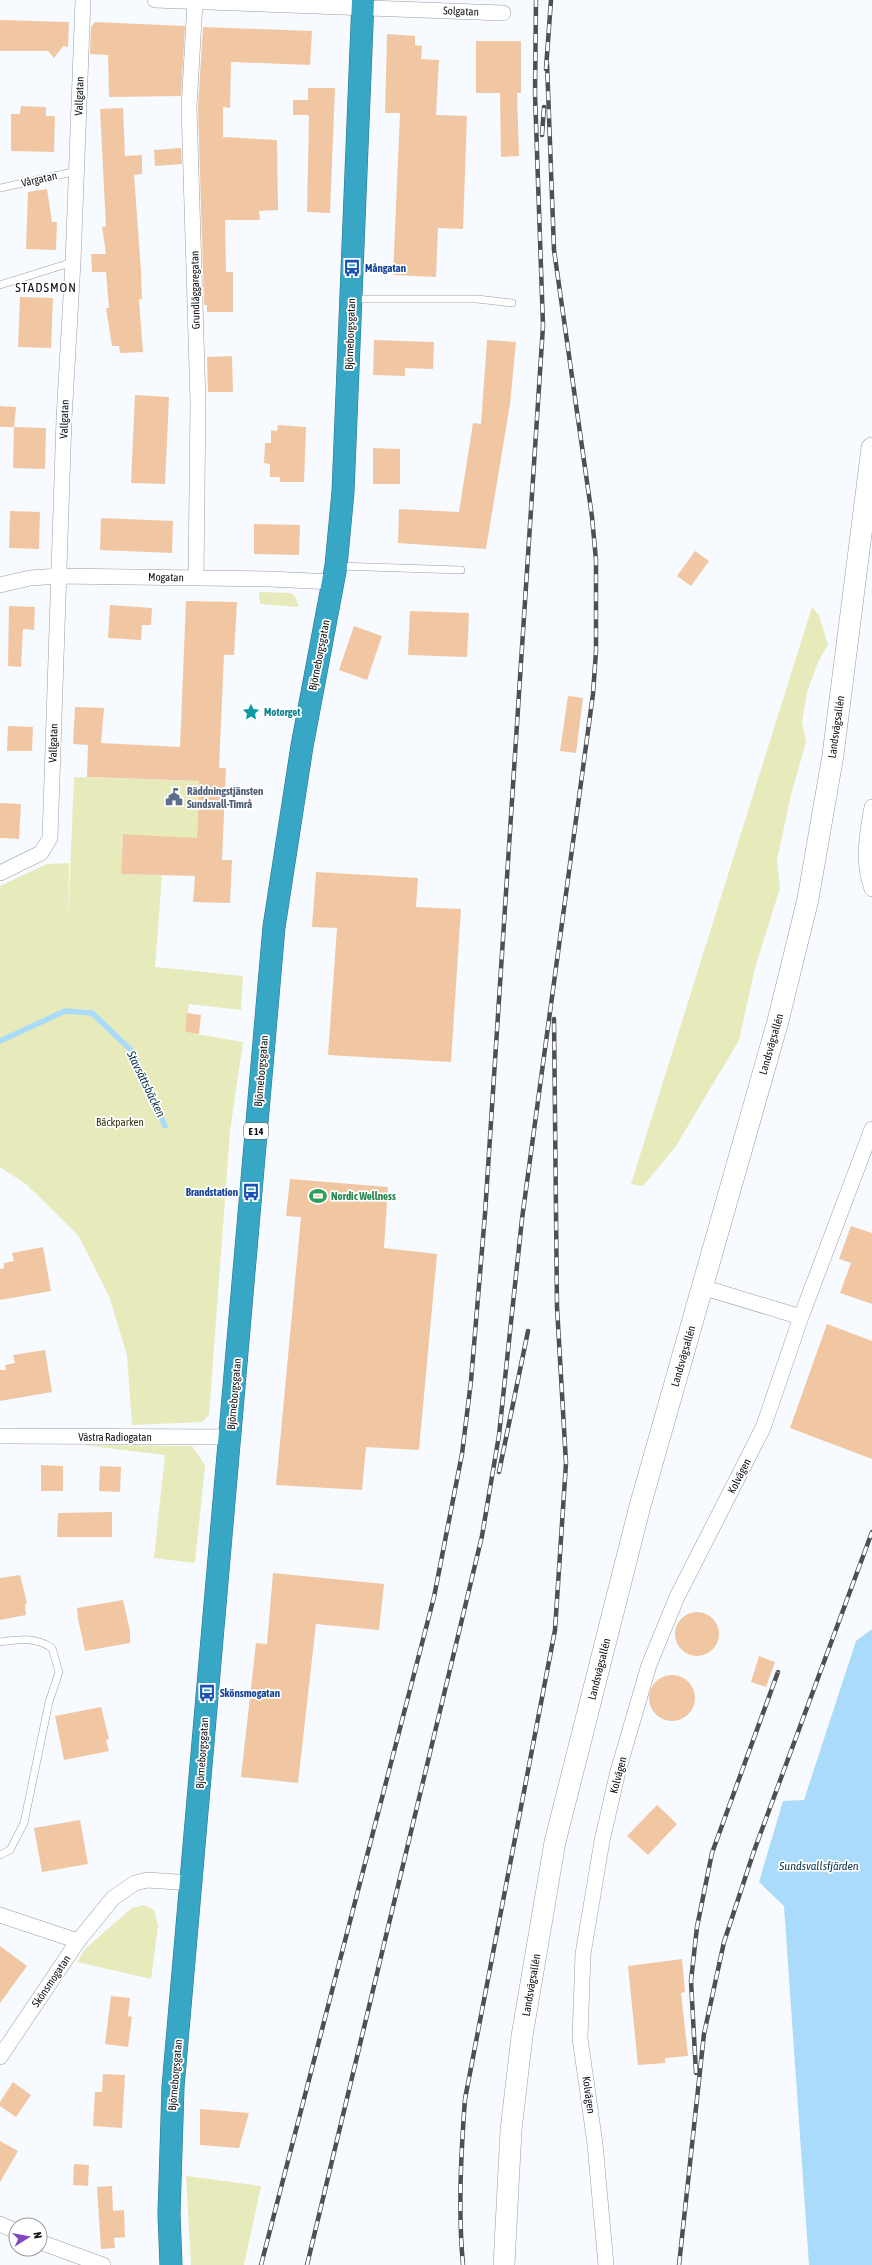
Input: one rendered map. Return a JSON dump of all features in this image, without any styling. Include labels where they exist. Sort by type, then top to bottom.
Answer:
[{"type":"highway","name":"Björneborgsgatan","points":[[171,2265],[169,2214],[173,2087],[192,1883],[274,928],[302,746],[335,574],[343,492],[363,4]]},
{"type":"main road","name":"Landsvägsallén","points":[[504,2265],[511,2130],[522,2036],[555,1842],[640,1506],[778,1021],[808,899],[833,755],[872,448]]},
{"type":"street","name":"Vallgatan","points":[[0,873],[41,853],[50,838],[64,411],[78,171],[83,0]]},
{"type":"street","name":"Solgatan","points":[[155,0],[195,2],[363,4],[503,13]]},
{"type":"street","name":"Grundläggaregatan","points":[[195,2],[190,107],[198,402],[196,578]]},
{"type":"street","name":"Mogatan","points":[[0,585],[30,578],[59,576],[270,578],[335,574]]},
{"type":"street","points":[[872,807],[867,831],[867,858],[869,880],[872,889]]},
{"type":"street","name":"Kolvägen","points":[[606,2265],[593,2129],[580,2038],[583,1954],[602,1841],[618,1771],[649,1665],[677,1597],[763,1428],[801,1317],[872,1129]]},
{"type":"street","points":[[702,1287],[801,1317]]},
{"type":"street","name":"Västra Radiogatan","points":[[0,1436],[230,1437]]},
{"type":"street","name":"Skönsmogatan","points":[[0,2057],[78,1942],[113,1898],[135,1883],[147,1880],[192,1883]]},
{"type":"street","points":[[0,1915],[78,1942]]},
{"type":"street","points":[[48,2245],[103,2265]]},
{"type":"lane","name":"Vårgatan","points":[[0,188],[78,171]]},
{"type":"lane","points":[[0,285],[73,262]]},
{"type":"lane","points":[[351,299],[477,299],[512,303]]},
{"type":"lane","points":[[335,574],[461,570]]},
{"type":"lane","points":[[0,1642],[22,1638],[44,1642],[52,1648],[59,1672],[49,1702],[24,1823],[17,1840],[10,1850],[0,1855]]},
{"type":"green space","points":[[259,592],[291,593],[295,596],[299,607],[260,604]]},
{"type":"green space","points":[[812,607],[819,615],[828,645],[818,662],[807,692],[802,722],[806,742],[791,795],[777,860],[780,888],[755,968],[739,1040],[676,1146],[643,1186],[631,1184]]},
{"type":"green space","name":"Bäckparken","points":[[74,777],[199,781],[196,858],[189,838],[123,834],[121,874],[162,875],[155,967],[243,976],[241,1010],[189,1004],[185,1032],[243,1042],[230,1131],[209,1415],[202,1422],[132,1425],[127,1355],[109,1296],[78,1235],[26,1184],[0,1167],[0,886],[47,864],[69,863],[68,924]]},
{"type":"green space","points":[[82,1445],[192,1446],[205,1465],[195,1563],[154,1558],[165,1455]]},
{"type":"green space","points":[[144,1905],[154,1910],[158,1926],[151,1979],[77,1962],[86,1948],[132,1908]]},
{"type":"green space","points":[[186,2176],[261,2186],[244,2265],[191,2265]]},
{"type":"water","name":"Sundsvallsfjärden","points":[[872,1629],[872,2265],[809,2265],[784,1906],[759,1882],[783,1801],[804,1800],[856,1641]]},
{"type":"building","points":[[0,20],[69,22],[68,47],[63,46],[54,58],[48,51],[0,51]]},
{"type":"building","points":[[95,22],[185,26],[181,96],[109,97],[108,55],[90,54],[91,27]]},
{"type":"building","points":[[203,27],[312,31],[310,65],[231,62],[230,108],[223,107],[223,137],[277,140],[278,210],[259,211],[260,220],[225,220],[226,272],[233,272],[233,312],[207,312],[207,305],[204,305],[198,107]]},
{"type":"building","points":[[387,34],[415,36],[415,45],[422,46],[421,59],[439,60],[436,115],[467,116],[463,229],[438,228],[436,277],[393,275],[400,113],[385,113]]},
{"type":"building","points":[[476,41],[521,41],[521,93],[517,93],[519,156],[501,157],[500,93],[476,93]]},
{"type":"building","points":[[308,88],[335,88],[330,213],[307,212],[309,117],[308,115],[293,115],[293,100],[308,100]]},
{"type":"building","points":[[21,106],[46,107],[46,116],[55,116],[54,152],[11,151],[11,114],[20,114]]},
{"type":"building","points":[[123,108],[125,156],[142,155],[142,174],[134,175],[141,270],[142,299],[139,299],[143,352],[120,353],[119,346],[112,346],[106,308],[109,308],[106,272],[92,272],[91,254],[106,254],[102,227],[106,226],[100,109]]},
{"type":"building","points":[[181,148],[182,164],[155,166],[154,150]]},
{"type":"building","points":[[47,189],[52,222],[57,222],[56,250],[26,249],[28,192]]},
{"type":"building","points":[[20,297],[53,298],[51,348],[18,347]]},
{"type":"building","points":[[374,340],[434,342],[433,369],[405,368],[405,376],[373,375]]},
{"type":"building","points":[[487,340],[516,342],[510,404],[486,549],[398,543],[399,509],[459,512],[473,423],[481,424]]},
{"type":"building","points":[[232,356],[233,392],[208,392],[207,357]]},
{"type":"building","points":[[135,395],[169,397],[165,484],[131,483]]},
{"type":"building","points":[[0,406],[16,407],[14,427],[0,427]]},
{"type":"building","points":[[278,425],[306,427],[304,482],[280,482],[280,477],[270,477],[270,464],[264,463],[265,443],[271,443],[271,430],[277,431]]},
{"type":"building","points":[[14,427],[46,428],[45,469],[13,468]]},
{"type":"building","points":[[373,448],[400,449],[400,484],[373,484]]},
{"type":"building","points":[[10,511],[40,512],[39,549],[9,548]]},
{"type":"building","points":[[101,518],[173,521],[172,553],[100,550]]},
{"type":"building","points":[[254,524],[300,525],[299,555],[254,554]]},
{"type":"building","points":[[695,551],[709,561],[691,586],[677,576]]},
{"type":"building","points":[[186,601],[237,602],[234,655],[224,655],[219,768],[226,768],[222,860],[232,860],[230,903],[193,902],[195,876],[121,874],[123,834],[197,838],[199,781],[87,777],[88,745],[73,744],[75,707],[104,708],[101,743],[180,747]]},
{"type":"building","points":[[110,605],[152,608],[151,625],[142,625],[141,640],[108,638]]},
{"type":"building","points":[[9,606],[35,607],[34,630],[23,629],[21,667],[8,666]]},
{"type":"building","points":[[410,611],[469,613],[467,657],[408,655]]},
{"type":"building","points":[[354,626],[382,636],[367,680],[339,670]]},
{"type":"building","points":[[568,696],[583,698],[576,753],[560,751]]},
{"type":"building","points":[[8,726],[33,727],[32,751],[7,751]]},
{"type":"building","points":[[0,803],[21,804],[19,839],[0,838]]},
{"type":"building","points":[[316,872],[418,878],[416,907],[461,909],[451,1062],[328,1055],[337,928],[312,927]]},
{"type":"building","points":[[187,1013],[201,1015],[199,1034],[185,1032]]},
{"type":"building","points":[[290,1179],[388,1187],[384,1248],[437,1254],[419,1450],[366,1447],[362,1490],[276,1485],[301,1217],[286,1216]]},
{"type":"building","points":[[851,1226],[872,1233],[872,1304],[840,1293],[851,1263],[839,1259]]},
{"type":"building","points":[[43,1247],[51,1291],[0,1300],[0,1269],[4,1268],[4,1263],[14,1261],[12,1253]]},
{"type":"building","points":[[827,1324],[872,1341],[872,1459],[790,1428]]},
{"type":"building","points":[[45,1350],[52,1392],[0,1401],[0,1370],[6,1370],[5,1365],[15,1363],[13,1355]]},
{"type":"building","points":[[41,1465],[63,1466],[63,1491],[41,1491]]},
{"type":"building","points":[[100,1466],[121,1467],[120,1492],[99,1491]]},
{"type":"building","points":[[112,1512],[112,1537],[57,1537],[58,1513]]},
{"type":"building","points":[[273,1573],[384,1584],[379,1630],[316,1624],[298,1783],[241,1777],[256,1643],[267,1644]]},
{"type":"building","points":[[20,1575],[27,1603],[25,1604],[26,1615],[0,1620],[0,1578]]},
{"type":"building","points":[[123,1600],[130,1631],[130,1643],[85,1651],[77,1608]]},
{"type":"building","points":[[693,1612],[701,1612],[706,1613],[713,1618],[718,1625],[718,1643],[713,1650],[706,1655],[693,1656],[685,1653],[678,1646],[675,1638],[675,1630],[678,1622],[685,1615]]},
{"type":"building","points":[[759,1656],[775,1662],[766,1687],[751,1682]]},
{"type":"building","points":[[667,1675],[677,1675],[685,1679],[691,1685],[695,1693],[695,1703],[691,1711],[685,1717],[677,1721],[667,1721],[659,1717],[653,1711],[649,1703],[649,1693],[653,1685],[659,1679]]},
{"type":"building","points":[[101,1707],[109,1739],[106,1740],[109,1751],[64,1760],[55,1716]]},
{"type":"building","points":[[657,1805],[677,1824],[648,1855],[627,1836]]},
{"type":"building","points":[[80,1820],[88,1864],[42,1872],[34,1828]]},
{"type":"building","points":[[0,1946],[27,1966],[0,2003]]},
{"type":"building","points":[[682,1959],[685,1992],[681,1993],[688,2056],[665,2058],[665,2063],[638,2065],[628,1966]]},
{"type":"building","points":[[111,1996],[130,1998],[128,2016],[132,2017],[128,2047],[105,2044]]},
{"type":"building","points":[[103,2074],[125,2075],[122,2128],[93,2126],[95,2092],[102,2092]]},
{"type":"building","points":[[13,2082],[31,2095],[16,2117],[0,2106],[0,2102]]},
{"type":"building","points":[[200,2109],[249,2113],[239,2148],[200,2145]]},
{"type":"building","points":[[0,2141],[18,2151],[0,2182]]},
{"type":"building","points":[[74,2164],[89,2165],[88,2186],[73,2185]]},
{"type":"building","points":[[112,2186],[113,2211],[124,2210],[125,2237],[114,2238],[115,2248],[101,2249],[97,2187]]},
{"type":"waterway","name":"Stavsättsbäcken","points":[[0,1041],[65,1011],[92,1013],[132,1051],[165,1126]]},
{"type":"railway","points":[[261,2265],[434,1597],[462,1454],[471,1381],[485,1214],[543,326],[535,94],[536,0]]},
{"type":"railway","points":[[546,69],[551,0]]},
{"type":"railway","points":[[307,2265],[482,1536],[499,1435],[522,1219],[593,694],[596,651],[596,560],[592,517],[554,250],[547,63]]},
{"type":"railway","points":[[542,135],[544,107]]},
{"type":"railway","points":[[463,2265],[461,2244],[461,2182],[465,2099],[555,1630],[566,1463],[557,1307],[554,1019]]},
{"type":"railway","points":[[499,1472],[528,1331]]},
{"type":"railway","points":[[679,2265],[704,2034],[724,1942],[754,1851],[872,1532]]},
{"type":"railway","points":[[696,2073],[691,1981],[697,1927],[712,1853],[778,1672]]},
{"type":"place","name":"Mångatan","points":[[352,268]]},
{"type":"place","name":"Motorget","points":[[251,712]]},
{"type":"place","name":"Räddningstjänsten Sundsvall-Timrå","points":[[174,797]]},
{"type":"place","name":"Brandstation","points":[[251,1192]]},
{"type":"place","name":"Nordic Wellness","points":[[318,1196]]},
{"type":"place","name":"Skönsmogatan","points":[[207,1693]]},
{"type":"district","name":"STADSMON","points":[[46,287]]}]
